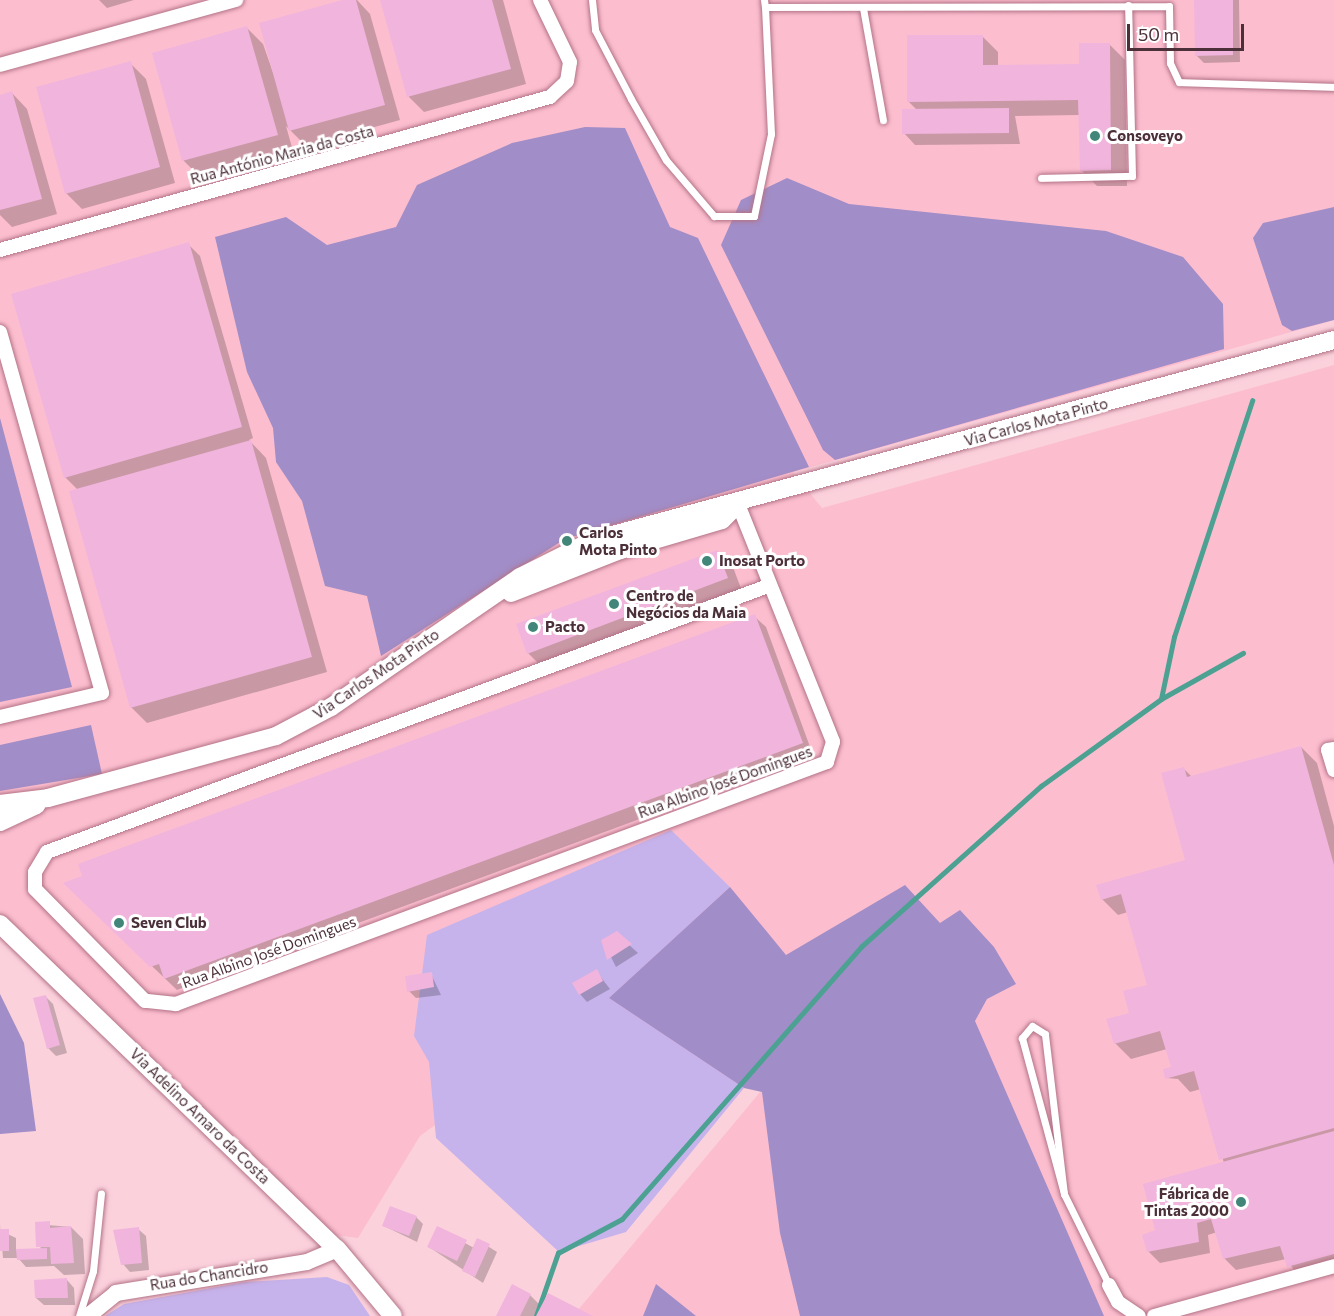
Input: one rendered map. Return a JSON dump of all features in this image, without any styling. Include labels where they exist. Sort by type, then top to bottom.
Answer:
[{"type":"main road","name":"Via Carlos Mota Pinto","points":[[0,804],[48,798],[276,736],[331,707],[492,599],[620,550],[722,520],[738,504],[1334,340]]},
{"type":"main road","name":"Via Carlos Mota Pinto","points":[[0,822],[48,798]]},
{"type":"main road","name":"Via Adelino Amaro da Costa","points":[[0,924],[337,1249],[393,1316]]},
{"type":"street","points":[[0,65],[236,0]]},
{"type":"street","name":"Rua António Maria da Costa","points":[[0,250],[542,101],[567,81],[570,62],[540,0]]},
{"type":"street","points":[[0,332],[102,693],[0,717]]},
{"type":"street","name":"Rua Albino José Domingues","points":[[738,504],[768,586],[834,742],[827,762],[176,1004],[144,1000],[34,889],[34,872],[47,852],[768,586]]},
{"type":"street","points":[[1334,749],[1328,750],[1334,770]]},
{"type":"street","name":"Rua do Chancidro","points":[[88,1316],[116,1293],[307,1262],[337,1249]]},
{"type":"street","points":[[1154,1316],[1334,1266]]},
{"type":"street","points":[[1109,1285],[1118,1302],[1138,1316]]},
{"type":"lane","points":[[592,0],[595,30],[631,99],[666,160],[714,216],[754,216],[771,134],[765,3],[863,8],[1169,3],[1170,63],[1179,82],[1334,87]]},
{"type":"lane","points":[[1041,178],[1132,176],[1128,5]]},
{"type":"lane","points":[[863,8],[883,120]]},
{"type":"lane","points":[[1064,1194],[1045,1034],[1032,1026],[1022,1038],[1064,1194],[1109,1285]]},
{"type":"lane","points":[[80,1316],[93,1271],[100,1193]]},
{"type":"shaded area","points":[[0,0],[1334,0],[1334,320],[793,472],[822,508],[1334,365],[1334,1316],[573,1316],[761,1091],[633,1056],[528,1057],[420,1136],[358,1238],[312,1232],[0,925]]},
{"type":"shaded area","points":[[585,127],[625,128],[670,227],[698,238],[809,467],[565,539],[381,656],[367,596],[325,586],[302,501],[276,462],[273,428],[247,372],[215,237],[286,217],[327,245],[396,227],[417,185],[512,143]]},
{"type":"shaded area","points":[[787,178],[849,204],[1106,231],[1183,257],[1223,304],[1224,349],[835,460],[823,450],[721,245],[741,200]]},
{"type":"shaded area","points":[[1334,207],[1334,320],[1292,331],[1282,325],[1253,238],[1263,223]]},
{"type":"shaded area","points":[[0,418],[72,687],[0,702]]},
{"type":"shaded area","points":[[91,725],[102,774],[0,791],[0,745]]},
{"type":"shaded area","points":[[671,830],[730,887],[609,998],[744,1088],[626,1232],[559,1252],[436,1138],[429,1062],[414,1036],[427,935]]},
{"type":"shaded area","points":[[905,885],[940,923],[960,910],[994,947],[1016,984],[987,999],[975,1021],[1104,1316],[800,1316],[780,1233],[762,1092],[744,1088],[609,998],[730,887],[786,955]]},
{"type":"shaded area","points":[[0,994],[24,1043],[36,1131],[0,1134]]},
{"type":"shaded area","points":[[327,1277],[349,1285],[370,1316],[105,1316],[124,1304],[244,1282]]},
{"type":"shaded area","points":[[656,1284],[696,1316],[643,1316]]},
{"type":"building","points":[[342,0],[356,0],[385,105],[289,131],[259,23]]},
{"type":"building","points":[[380,0],[492,0],[511,69],[407,97]]},
{"type":"building","points":[[1194,0],[1233,0],[1233,55],[1195,56]]},
{"type":"building","points":[[247,26],[278,135],[182,161],[152,53]]},
{"type":"building","name":"Consoveyo","points":[[907,35],[983,35],[983,65],[1079,64],[1079,43],[1110,43],[1111,170],[1080,171],[1078,100],[907,102]]},
{"type":"building","points":[[131,61],[160,167],[65,194],[36,87]]},
{"type":"building","points":[[12,91],[42,199],[0,210],[0,95]]},
{"type":"building","points":[[1009,108],[1009,133],[902,134],[902,109]]},
{"type":"building","points":[[189,242],[242,427],[64,478],[11,294]]},
{"type":"building","points":[[251,440],[312,657],[130,708],[69,491]]},
{"type":"building","name":"Centro de Negócios da Maia","points":[[717,550],[728,578],[527,654],[516,624]]},
{"type":"building","points":[[755,614],[803,743],[164,979],[159,964],[150,967],[63,883],[82,876],[78,864]]},
{"type":"building","points":[[1301,746],[1334,865],[1334,1128],[1219,1160],[1194,1071],[1165,1079],[1163,1069],[1171,1067],[1160,1031],[1114,1044],[1106,1019],[1129,1013],[1123,991],[1147,985],[1121,894],[1101,900],[1096,885],[1185,860],[1161,773],[1184,767],[1187,777]]},
{"type":"building","points":[[617,931],[632,944],[607,960],[601,940]]},
{"type":"building","points":[[597,969],[603,981],[579,995],[572,983]]},
{"type":"building","points":[[432,972],[434,987],[407,992],[405,976]]},
{"type":"building","points":[[46,995],[60,1045],[47,1049],[33,998]]},
{"type":"building","name":"Fábrica de Tintas 2000","points":[[1334,1131],[1334,1254],[1287,1267],[1280,1246],[1223,1259],[1211,1219],[1197,1223],[1199,1242],[1147,1252],[1142,1235],[1155,1230],[1143,1184]]},
{"type":"building","points":[[390,1206],[417,1216],[409,1236],[382,1226]]},
{"type":"building","points":[[50,1221],[50,1228],[71,1226],[74,1263],[51,1264],[50,1247],[36,1247],[35,1222]]},
{"type":"building","points":[[437,1226],[467,1240],[457,1261],[427,1247]]},
{"type":"building","points":[[139,1227],[142,1263],[121,1265],[113,1230]]},
{"type":"building","points":[[0,1229],[9,1229],[9,1251],[0,1251]]},
{"type":"building","points":[[477,1238],[490,1244],[475,1277],[462,1271]]},
{"type":"building","points":[[47,1248],[47,1259],[17,1260],[16,1249]]},
{"type":"building","points":[[67,1278],[68,1298],[35,1298],[34,1280]]},
{"type":"building","points":[[512,1284],[531,1294],[520,1316],[496,1316]]},
{"type":"building","points":[[548,1293],[593,1316],[536,1316]]},
{"type":"waterway","points":[[536,1316],[558,1253],[622,1219],[862,946],[1041,786],[1161,699],[1174,637],[1252,401]]},
{"type":"waterway","points":[[1161,699],[1243,653]]},
{"type":"place","name":"Consoveyo","points":[[1095,136]]},
{"type":"place","name":"Carlos Mota Pinto","points":[[567,541]]},
{"type":"place","name":"Inosat Porto","points":[[707,561]]},
{"type":"place","name":"Centro de Negócios da Maia","points":[[614,604]]},
{"type":"place","name":"Pacto","points":[[533,627]]},
{"type":"place","name":"Seven Club","points":[[119,923]]},
{"type":"place","name":"Fábrica de Tintas 2000","points":[[1241,1202]]}]
